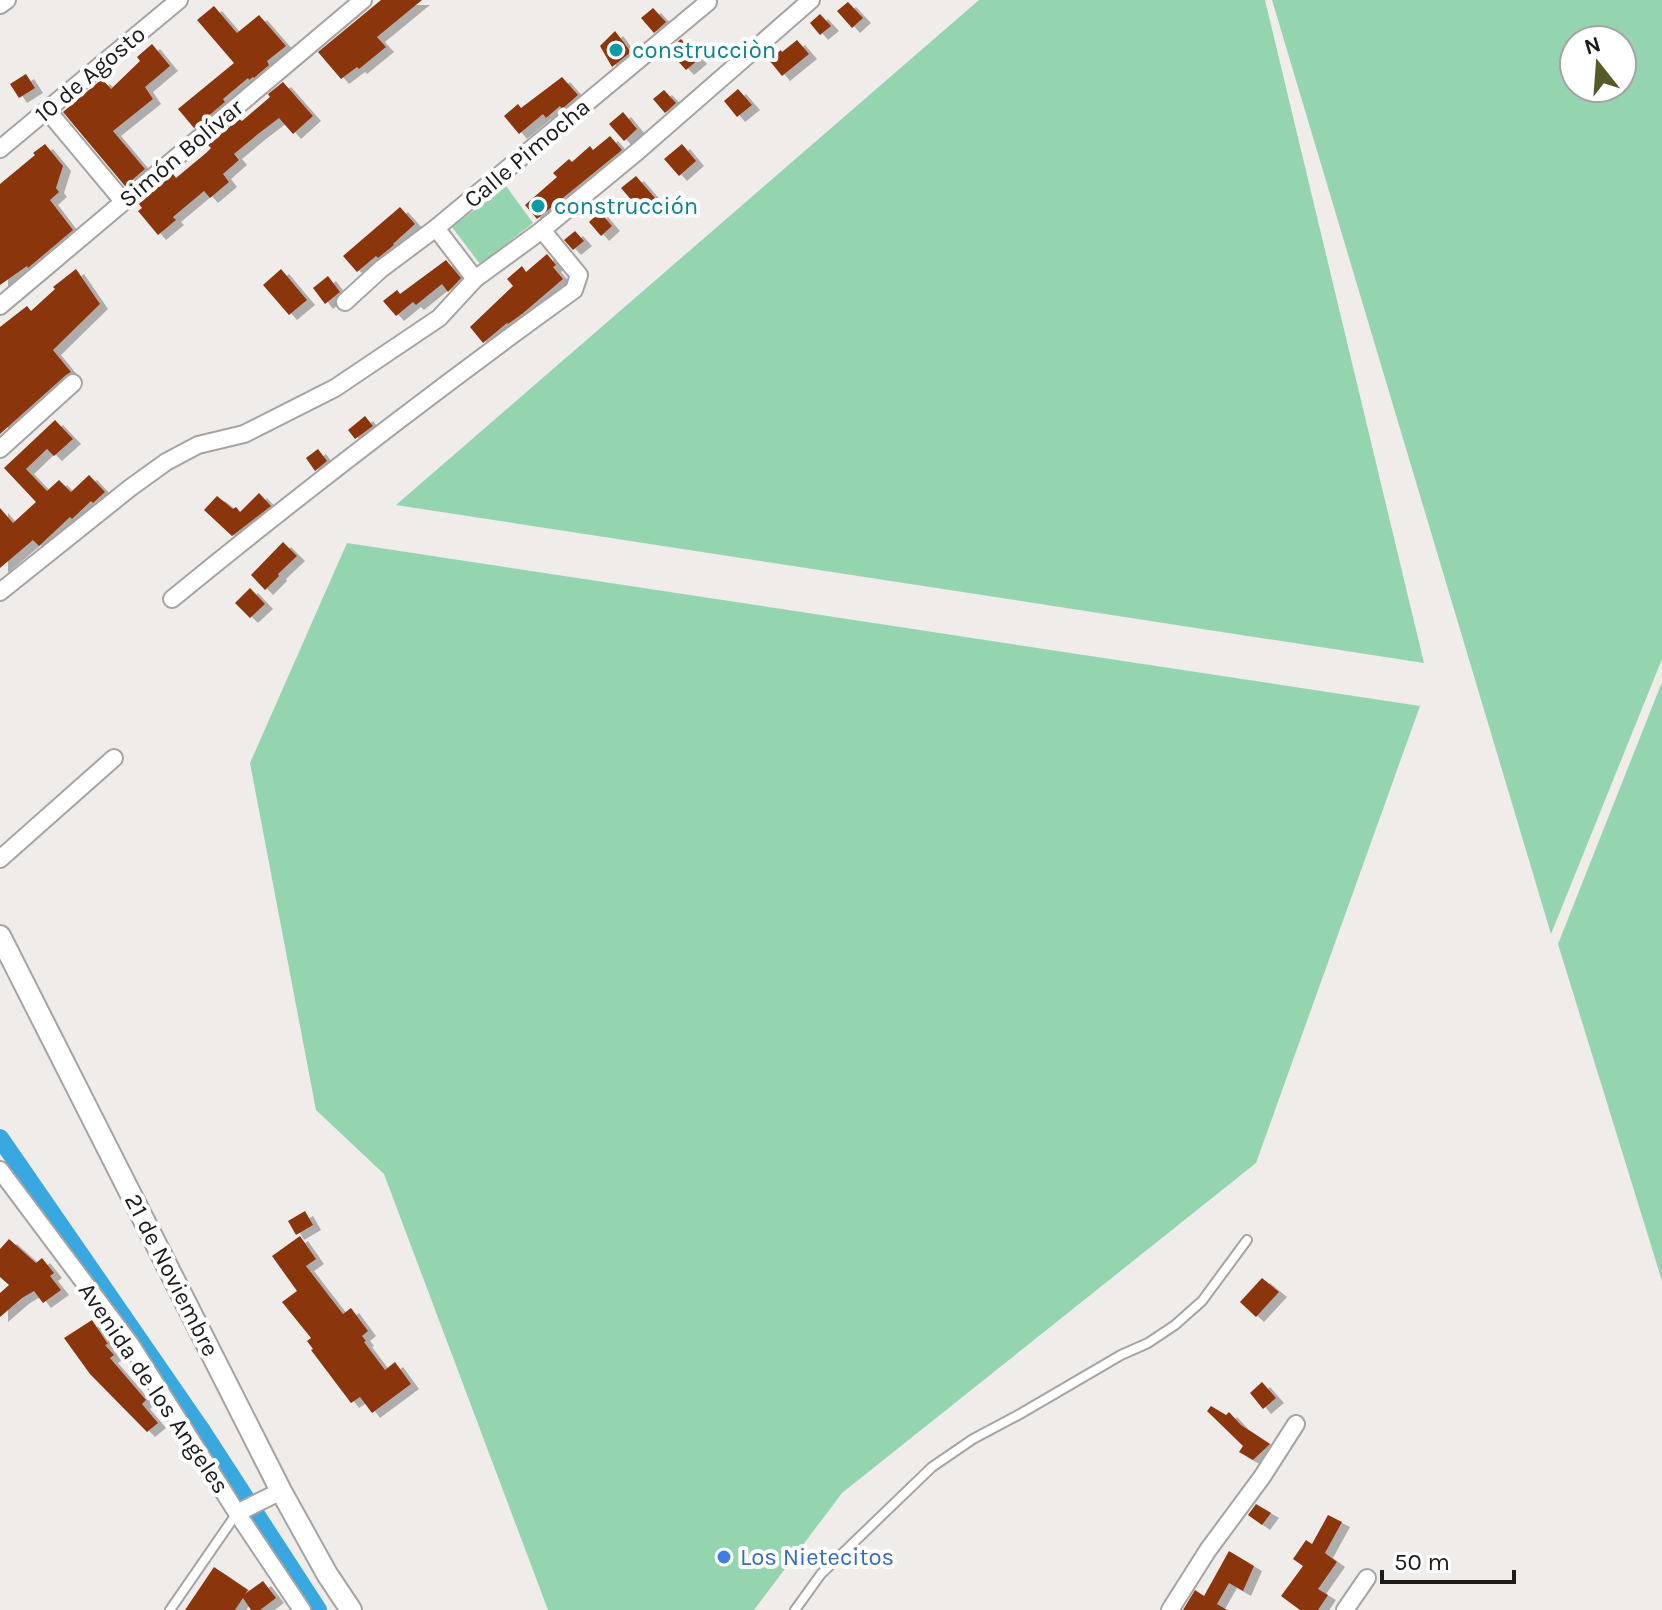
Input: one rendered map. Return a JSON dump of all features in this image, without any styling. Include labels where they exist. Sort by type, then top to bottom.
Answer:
[{"type":"street","points":[[0,5],[7,0]]},
{"type":"street","name":"10 de Agosto","points":[[0,149],[179,0]]},
{"type":"street","name":"Simón Bolívar","points":[[0,306],[363,0]]},
{"type":"street","points":[[0,592],[166,462],[198,445],[244,434],[335,388],[439,318],[475,279],[542,230],[638,151],[811,0]]},
{"type":"street","name":"Calle Pimocha","points":[[345,302],[381,269],[436,228],[708,2]]},
{"type":"street","points":[[47,110],[123,201]]},
{"type":"street","points":[[436,228],[475,279]]},
{"type":"street","points":[[172,599],[291,502],[459,373],[574,290],[579,275],[542,230]]},
{"type":"street","points":[[0,449],[73,383]]},
{"type":"street","points":[[0,859],[114,758]]},
{"type":"street","name":"21 de Noviembre","points":[[0,936],[272,1495],[351,1610]]},
{"type":"street","name":"Avenida de los Angeles","points":[[0,1170],[131,1345],[242,1511],[302,1610]]},
{"type":"street","points":[[1170,1610],[1296,1424]]},
{"type":"street","points":[[242,1511],[272,1495]]},
{"type":"street","points":[[1345,1610],[1367,1578]]},
{"type":"lane","points":[[795,1610],[821,1574],[932,1467],[973,1439],[1148,1343],[1175,1325],[1202,1301],[1247,1240]]},
{"type":"lane","points":[[170,1610],[242,1511]]},
{"type":"green space","points":[[979,0],[1265,0],[1424,663],[396,505]]},
{"type":"green space","points":[[1272,0],[1662,0],[1662,659],[1551,934]]},
{"type":"green space","points":[[506,186],[533,223],[480,264],[452,227]]},
{"type":"green space","points":[[347,543],[1420,706],[1256,1163],[842,1493],[754,1610],[548,1610],[384,1174],[316,1110],[250,763]]},
{"type":"green space","points":[[1662,682],[1662,1281],[1558,944]]},
{"type":"building","points":[[381,0],[422,0],[377,37],[386,47],[341,79],[318,52]]},
{"type":"building","points":[[848,2],[863,18],[852,28],[837,11]]},
{"type":"building","points":[[214,6],[237,33],[259,15],[286,46],[267,61],[269,65],[223,99],[225,102],[194,128],[178,109],[234,63],[197,20]]},
{"type":"building","points":[[653,8],[666,22],[654,33],[641,18]]},
{"type":"building","points":[[820,14],[831,26],[820,35],[810,23]]},
{"type":"building","name":"construcciòn","points":[[615,31],[631,52],[612,67],[600,46]]},
{"type":"building","points":[[681,39],[699,59],[686,70],[668,50]]},
{"type":"building","points":[[797,40],[809,54],[782,76],[769,60]]},
{"type":"building","points":[[152,44],[170,66],[145,87],[153,99],[113,131],[145,169],[125,186],[63,112],[102,79],[111,89],[140,61],[137,57]]},
{"type":"building","points":[[26,74],[35,88],[19,98],[10,84]]},
{"type":"building","points":[[562,77],[578,95],[546,118],[543,114],[519,134],[504,116],[518,104],[521,108]]},
{"type":"building","points":[[283,82],[313,116],[293,134],[279,118],[258,134],[234,154],[239,160],[223,174],[229,182],[210,198],[204,191],[173,217],[176,220],[158,235],[138,211],[142,208],[139,204],[173,174],[176,178],[206,153],[211,148],[208,145],[239,119],[242,121]]},
{"type":"building","points":[[738,89],[752,105],[737,117],[724,101]]},
{"type":"building","points":[[664,90],[676,103],[665,113],[653,99]]},
{"type":"building","points":[[623,112],[637,129],[624,141],[609,124]]},
{"type":"building","points":[[610,136],[622,150],[537,219],[525,205],[557,177],[553,173],[569,159],[572,162],[590,146],[593,150]]},
{"type":"building","points":[[45,144],[63,166],[56,188],[59,192],[50,200],[73,230],[28,268],[0,285],[0,184]]},
{"type":"building","points":[[682,144],[696,161],[679,176],[664,159]]},
{"type":"building","points":[[636,176],[655,198],[640,210],[621,188]]},
{"type":"building","points":[[400,207],[415,224],[394,245],[357,272],[343,256]]},
{"type":"building","points":[[600,212],[612,226],[601,236],[589,222]]},
{"type":"building","points":[[575,231],[584,241],[573,250],[564,240]]},
{"type":"building","points":[[547,254],[563,279],[483,343],[470,327],[513,286],[507,279],[522,266],[526,272]]},
{"type":"building","points":[[446,260],[461,278],[448,292],[442,284],[396,316],[383,301],[397,290],[400,294]]},
{"type":"building","points":[[76,269],[100,304],[53,350],[71,372],[0,434],[0,327],[27,306],[31,311],[55,289],[53,287]]},
{"type":"building","points":[[281,269],[307,300],[289,315],[263,285]]},
{"type":"building","points":[[328,276],[340,292],[325,304],[313,288]]},
{"type":"building","points":[[365,416],[373,426],[355,439],[348,430]]},
{"type":"building","points":[[55,420],[73,439],[54,456],[47,449],[26,469],[47,491],[59,480],[71,492],[89,475],[105,492],[72,519],[70,517],[39,546],[33,540],[0,568],[0,508],[13,523],[36,502],[4,468]]},
{"type":"building","points":[[318,449],[327,461],[315,471],[306,458]]},
{"type":"building","points":[[259,493],[271,506],[232,536],[204,510],[217,496],[240,512]]},
{"type":"building","points":[[283,542],[297,556],[265,590],[251,575]]},
{"type":"building","points":[[250,588],[265,604],[250,618],[235,603]]},
{"type":"building","points":[[305,1211],[313,1225],[296,1235],[288,1221]]},
{"type":"building","points":[[300,1236],[316,1259],[306,1266],[343,1314],[351,1308],[368,1331],[362,1336],[364,1342],[385,1370],[395,1362],[411,1384],[372,1413],[360,1397],[351,1403],[311,1350],[307,1341],[311,1338],[282,1302],[297,1291],[272,1256]]},
{"type":"building","points":[[9,1239],[36,1263],[42,1258],[54,1273],[50,1276],[61,1290],[43,1303],[34,1291],[0,1317],[0,1293],[9,1285],[0,1277],[0,1249]]},
{"type":"building","points":[[1262,1278],[1279,1292],[1256,1317],[1240,1302]]},
{"type":"building","points":[[92,1320],[114,1355],[110,1358],[146,1400],[142,1404],[158,1423],[147,1432],[90,1374],[64,1338]]},
{"type":"building","points":[[1262,1382],[1276,1398],[1263,1409],[1250,1393]]},
{"type":"building","points":[[1211,1406],[1226,1415],[1229,1412],[1241,1425],[1270,1444],[1253,1460],[1239,1452],[1243,1446],[1207,1411]]},
{"type":"building","points":[[1256,1504],[1271,1513],[1262,1525],[1248,1515]]},
{"type":"building","points":[[1328,1515],[1342,1522],[1325,1553],[1337,1562],[1318,1589],[1328,1595],[1318,1610],[1300,1610],[1281,1596],[1303,1566],[1293,1559],[1306,1540],[1312,1544]]},
{"type":"building","points":[[1229,1551],[1254,1566],[1243,1591],[1229,1583],[1217,1604],[1227,1610],[1183,1610],[1195,1590],[1204,1596]]},
{"type":"building","points":[[214,1567],[248,1590],[245,1594],[263,1581],[276,1598],[260,1610],[251,1610],[243,1598],[235,1610],[185,1610]]},
{"type":"waterway","points":[[0,1138],[200,1428],[318,1610]]},
{"type":"place","name":"construcciòn","points":[[616,50]]},
{"type":"place","name":"construcción","points":[[538,206]]},
{"type":"place","name":"Los Nietecitos","points":[[724,1557]]}]
